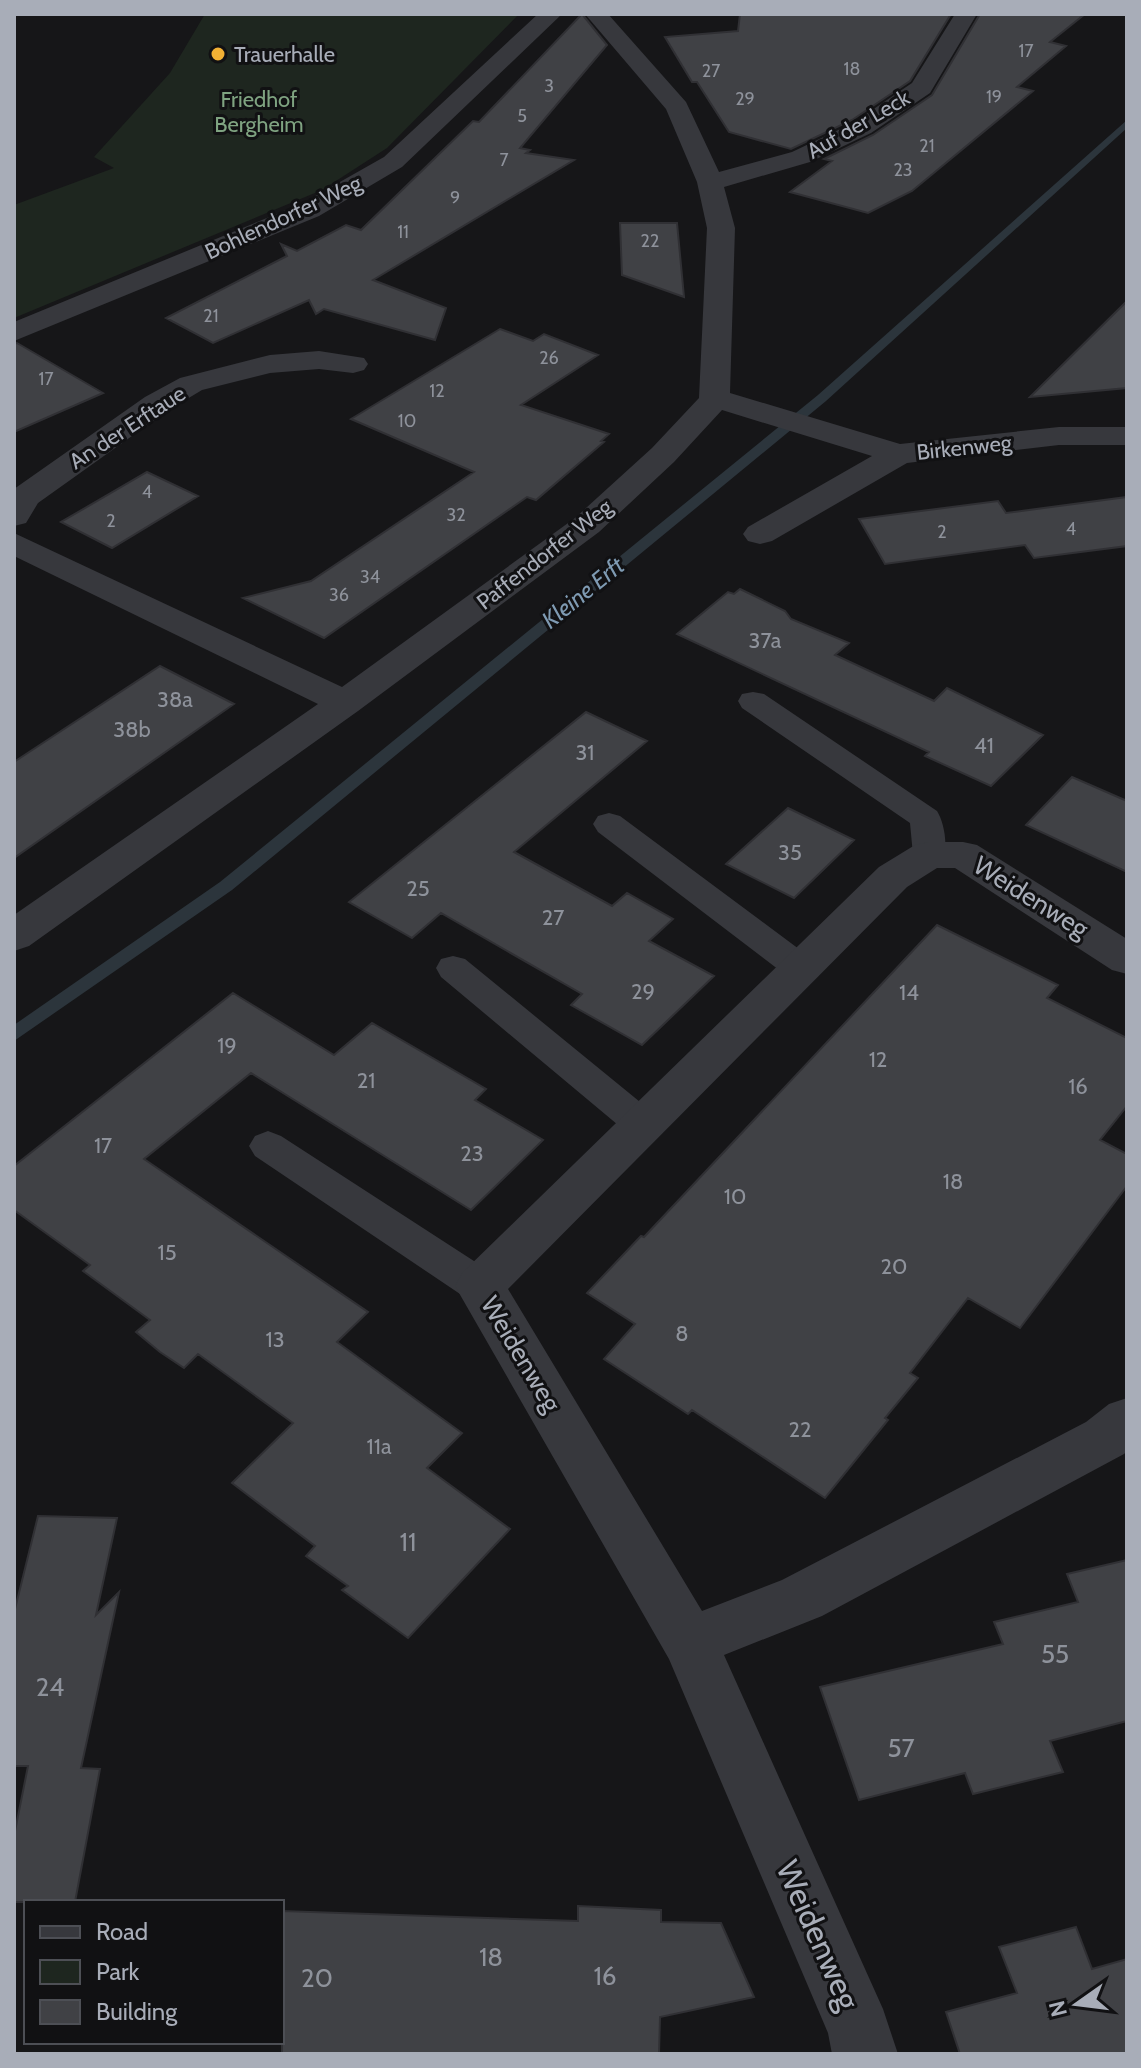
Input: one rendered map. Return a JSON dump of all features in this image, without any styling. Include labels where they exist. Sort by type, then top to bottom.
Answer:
[{"type":"street","name":"Bohlendorfer Weg","points":[[14,332],[310,210],[376,174],[393,162],[551,14]]},
{"type":"street","points":[[596,14],[677,107],[710,182],[721,228],[714,398]]},
{"type":"street","name":"Auf der Leck","points":[[710,182],[741,176],[801,157],[874,120],[921,88],[966,14]]},
{"type":"street","name":"An der Erftaue","points":[[14,516],[24,497],[156,404],[191,384],[270,364],[319,360],[353,364]]},
{"type":"street","name":"Birkenweg","points":[[714,398],[899,454],[1059,436],[1127,436]]},
{"type":"street","name":"Paffendorfer Weg","points":[[14,936],[345,703],[587,525],[663,455],[705,412],[714,398]]},
{"type":"street","points":[[760,534],[899,454]]},
{"type":"street","points":[[14,543],[345,703]]},
{"type":"street","points":[[480,1286],[799,967],[893,877],[929,855]]},
{"type":"street","name":"Weidenweg","points":[[929,855],[963,855],[1127,959]]},
{"type":"street","name":"Weidenweg","points":[[480,1286],[690,1642],[860,2032],[865,2054]]},
{"type":"street","points":[[690,1642],[802,1598],[1105,1438],[1127,1420]]},
{"type":"lane","points":[[753,701],[926,819],[929,855]]},
{"type":"lane","points":[[609,824],[799,967]]},
{"type":"lane","points":[[453,968],[643,1125]]},
{"type":"lane","name":"Weidenweg","points":[[268,1146],[480,1286]]},
{"type":"green space","name":"Friedhof Bergheim","points":[[205,14],[519,14],[387,148],[322,190],[14,318],[14,205],[114,168],[94,157],[170,73]]},
{"type":"building","points":[[582,14],[607,45],[520,148],[530,150],[526,153],[574,160],[373,280],[446,308],[435,340],[324,309],[316,314],[309,300],[213,343],[166,318],[287,256],[281,244],[297,251],[346,225],[361,230],[473,121],[479,122]]},
{"type":"building","points":[[740,14],[951,14],[910,81],[852,120],[791,149],[729,132],[697,82],[692,82],[665,37],[738,31]]},
{"type":"building","points":[[980,14],[1085,14],[1050,42],[1066,46],[1017,87],[1033,91],[912,191],[868,213],[790,192],[832,161],[824,159],[873,135],[932,95]]},
{"type":"building","points":[[620,223],[677,223],[684,297],[622,275]]},
{"type":"building","points":[[1127,301],[1127,388],[1030,397]]},
{"type":"building","points":[[500,329],[533,341],[544,334],[598,355],[521,405],[609,434],[601,441],[604,442],[536,500],[527,497],[324,638],[243,598],[311,581],[474,472],[351,419]]},
{"type":"building","points":[[14,344],[103,393],[14,432]]},
{"type":"building","points":[[147,472],[198,496],[112,548],[61,522]]},
{"type":"building","points":[[1127,497],[1127,546],[1034,558],[1025,545],[885,564],[859,519],[998,501],[1006,513]]},
{"type":"building","points":[[740,589],[785,611],[791,619],[849,643],[835,655],[934,701],[947,688],[1043,735],[991,786],[925,756],[929,752],[677,634],[728,592],[734,594]]},
{"type":"building","points":[[160,666],[234,704],[14,858],[14,762]]},
{"type":"building","points":[[586,712],[647,741],[514,852],[612,906],[627,893],[673,919],[649,941],[714,976],[642,1045],[571,1005],[582,994],[441,913],[412,938],[349,902]]},
{"type":"building","points":[[1072,777],[1127,801],[1127,872],[1026,825]]},
{"type":"building","points":[[788,808],[854,840],[794,898],[726,864]]},
{"type":"building","points":[[937,925],[1058,985],[1047,998],[1127,1038],[1127,1106],[1100,1140],[1127,1154],[1127,1186],[1020,1328],[968,1298],[910,1373],[918,1378],[885,1418],[888,1420],[825,1498],[692,1410],[688,1414],[604,1359],[635,1324],[587,1293],[641,1236],[644,1237]]},
{"type":"building","points":[[233,993],[334,1055],[372,1023],[486,1089],[475,1100],[543,1140],[471,1210],[251,1073],[144,1159],[368,1312],[337,1342],[462,1433],[427,1468],[510,1529],[408,1638],[342,1590],[348,1586],[306,1556],[315,1546],[232,1483],[293,1423],[198,1354],[184,1368],[160,1352],[136,1332],[150,1320],[83,1271],[90,1265],[14,1210],[14,1166]]},
{"type":"building","points":[[38,1516],[117,1518],[96,1615],[119,1592],[81,1768],[100,1769],[75,1900],[14,1902],[14,1836],[28,1766],[14,1766],[14,1613]]},
{"type":"building","points":[[1127,1560],[1127,1721],[1050,1741],[1063,1772],[973,1794],[965,1773],[859,1800],[820,1687],[1003,1644],[994,1622],[1078,1602],[1067,1574]]},
{"type":"building","points":[[578,1906],[661,1910],[661,1922],[721,1923],[754,1997],[660,2017],[659,2054],[282,2054],[284,1911],[578,1921]]},
{"type":"building","points":[[1076,1927],[1092,1969],[1127,1959],[1127,2054],[960,2054],[946,2012],[1017,1993],[999,1947]]},
{"type":"waterway","name":"Kleine Erft","points":[[14,1034],[226,886],[822,398],[1127,123]]},
{"type":"place","name":"Trauerhalle","points":[[218,54]]}]
